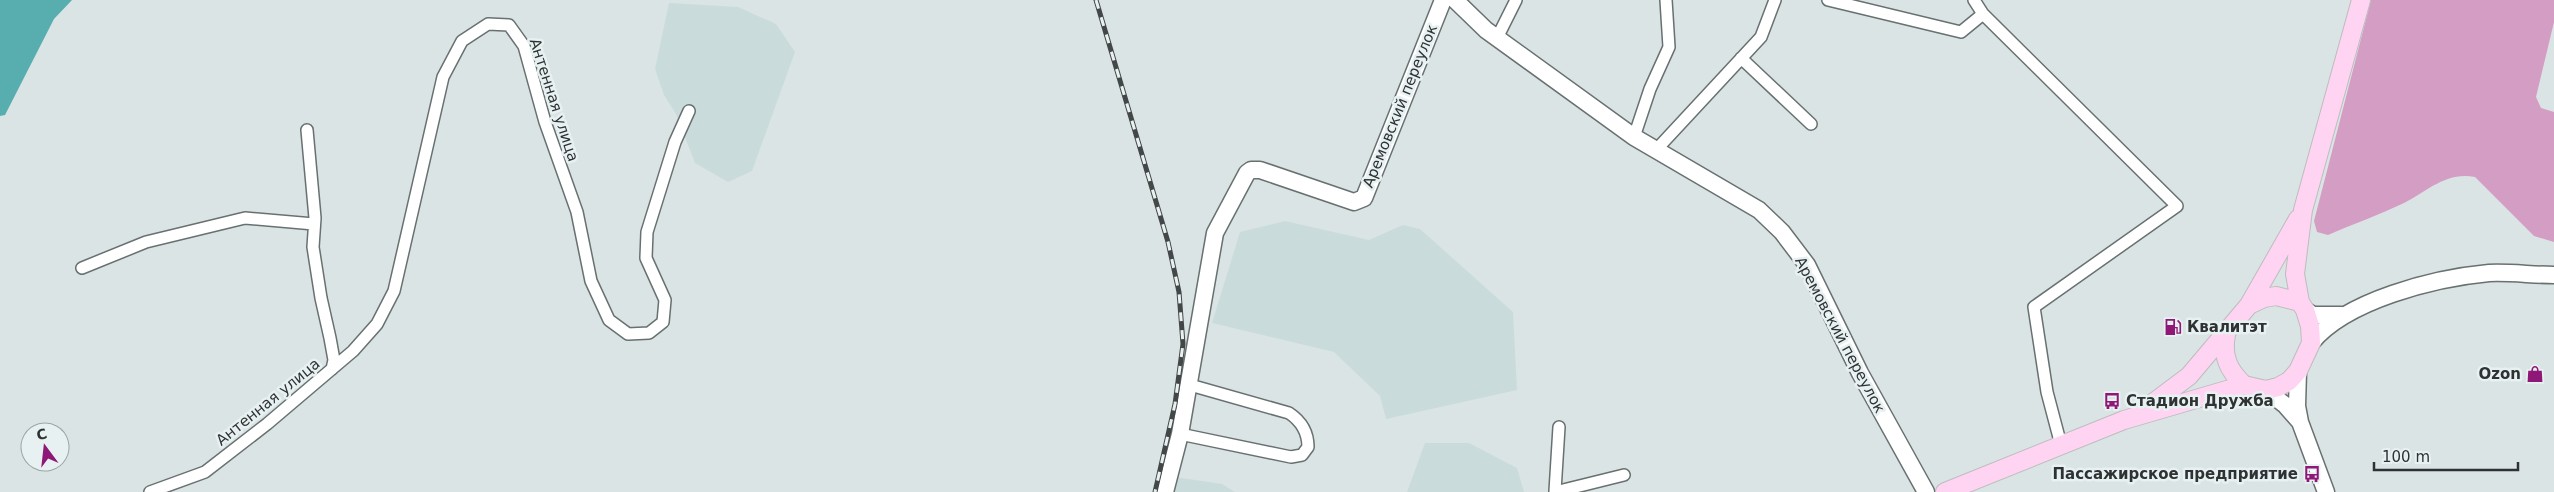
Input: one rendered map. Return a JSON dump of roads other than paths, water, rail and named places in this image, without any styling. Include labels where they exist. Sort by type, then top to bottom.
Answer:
[{"type":"main road","points":[[1945,492],[2124,420],[2244,385],[2266,390],[2289,381],[2298,371],[2311,343],[2311,333],[2302,306],[2295,274],[2303,210],[2361,0]]},
{"type":"main road","points":[[2124,420],[2158,401],[2189,376],[2226,335],[2232,323],[2249,305],[2303,210]]},
{"type":"main road","points":[[2249,305],[2264,298],[2276,296],[2302,306]]},
{"type":"main road","points":[[2226,335],[2224,358],[2233,375],[2244,385]]},
{"type":"street","name":"Аремовский переулок","points":[[1165,492],[1190,385],[1216,233],[1247,173],[1251,170],[1260,170],[1354,202],[1364,198],[1442,0]]},
{"type":"street","name":"Аремовский переулок","points":[[1455,0],[1497,38],[1634,137],[1759,210],[1782,232],[1807,265],[1860,373],[1926,492]]},
{"type":"street","points":[[1497,38],[1516,0]]},
{"type":"street","points":[[1634,137],[1650,89],[1669,47],[1666,0]]},
{"type":"street","points":[[1656,150],[1761,37],[1775,0]]},
{"type":"street","points":[[1828,0],[1961,32],[1982,14]]},
{"type":"street","points":[[1974,0],[1982,14],[2176,206],[2034,307],[2047,392],[2061,445]]},
{"type":"street","name":"Антенная улица","points":[[150,492],[205,472],[267,424],[353,351],[377,324],[394,291],[443,77],[462,42],[488,24],[509,25],[524,46],[545,122],[576,212],[591,281],[609,320],[628,334],[649,333],[663,322],[665,300],[646,258],[647,232],[675,142],[689,111]]},
{"type":"street","points":[[1741,58],[1811,124]]},
{"type":"street","points":[[307,130],[314,224],[312,246],[334,360],[332,368]]},
{"type":"street","points":[[82,268],[146,242],[245,218],[314,224]]},
{"type":"street","points":[[2311,343],[2327,326],[2342,315],[2422,284],[2490,273],[2554,275]]},
{"type":"street","points":[[2302,306],[2313,314],[2342,315]]},
{"type":"street","points":[[2298,371],[2297,406],[2300,422],[2326,492]]},
{"type":"street","points":[[1180,434],[1292,457],[1302,455],[1308,447],[1304,430],[1298,420],[1289,413],[1190,385]]},
{"type":"street","points":[[2266,390],[2285,405],[2300,422]]},
{"type":"street","points":[[1560,427],[1555,491],[1624,475]]},
{"type":"water","points":[[0,0],[72,0],[54,19],[5,115],[0,116]]},
{"type":"railway","points":[[1096,0],[1168,242],[1179,292],[1183,344],[1175,404],[1155,492]]},
{"type":"place","name":"Квалитэт","points":[[2173,327]]},
{"type":"place","name":"Ozon","points":[[2535,374]]},
{"type":"place","name":"Стадион Дружба","points":[[2112,401]]},
{"type":"place","name":"Пассажирское предприятие","points":[[2312,474]]}]
